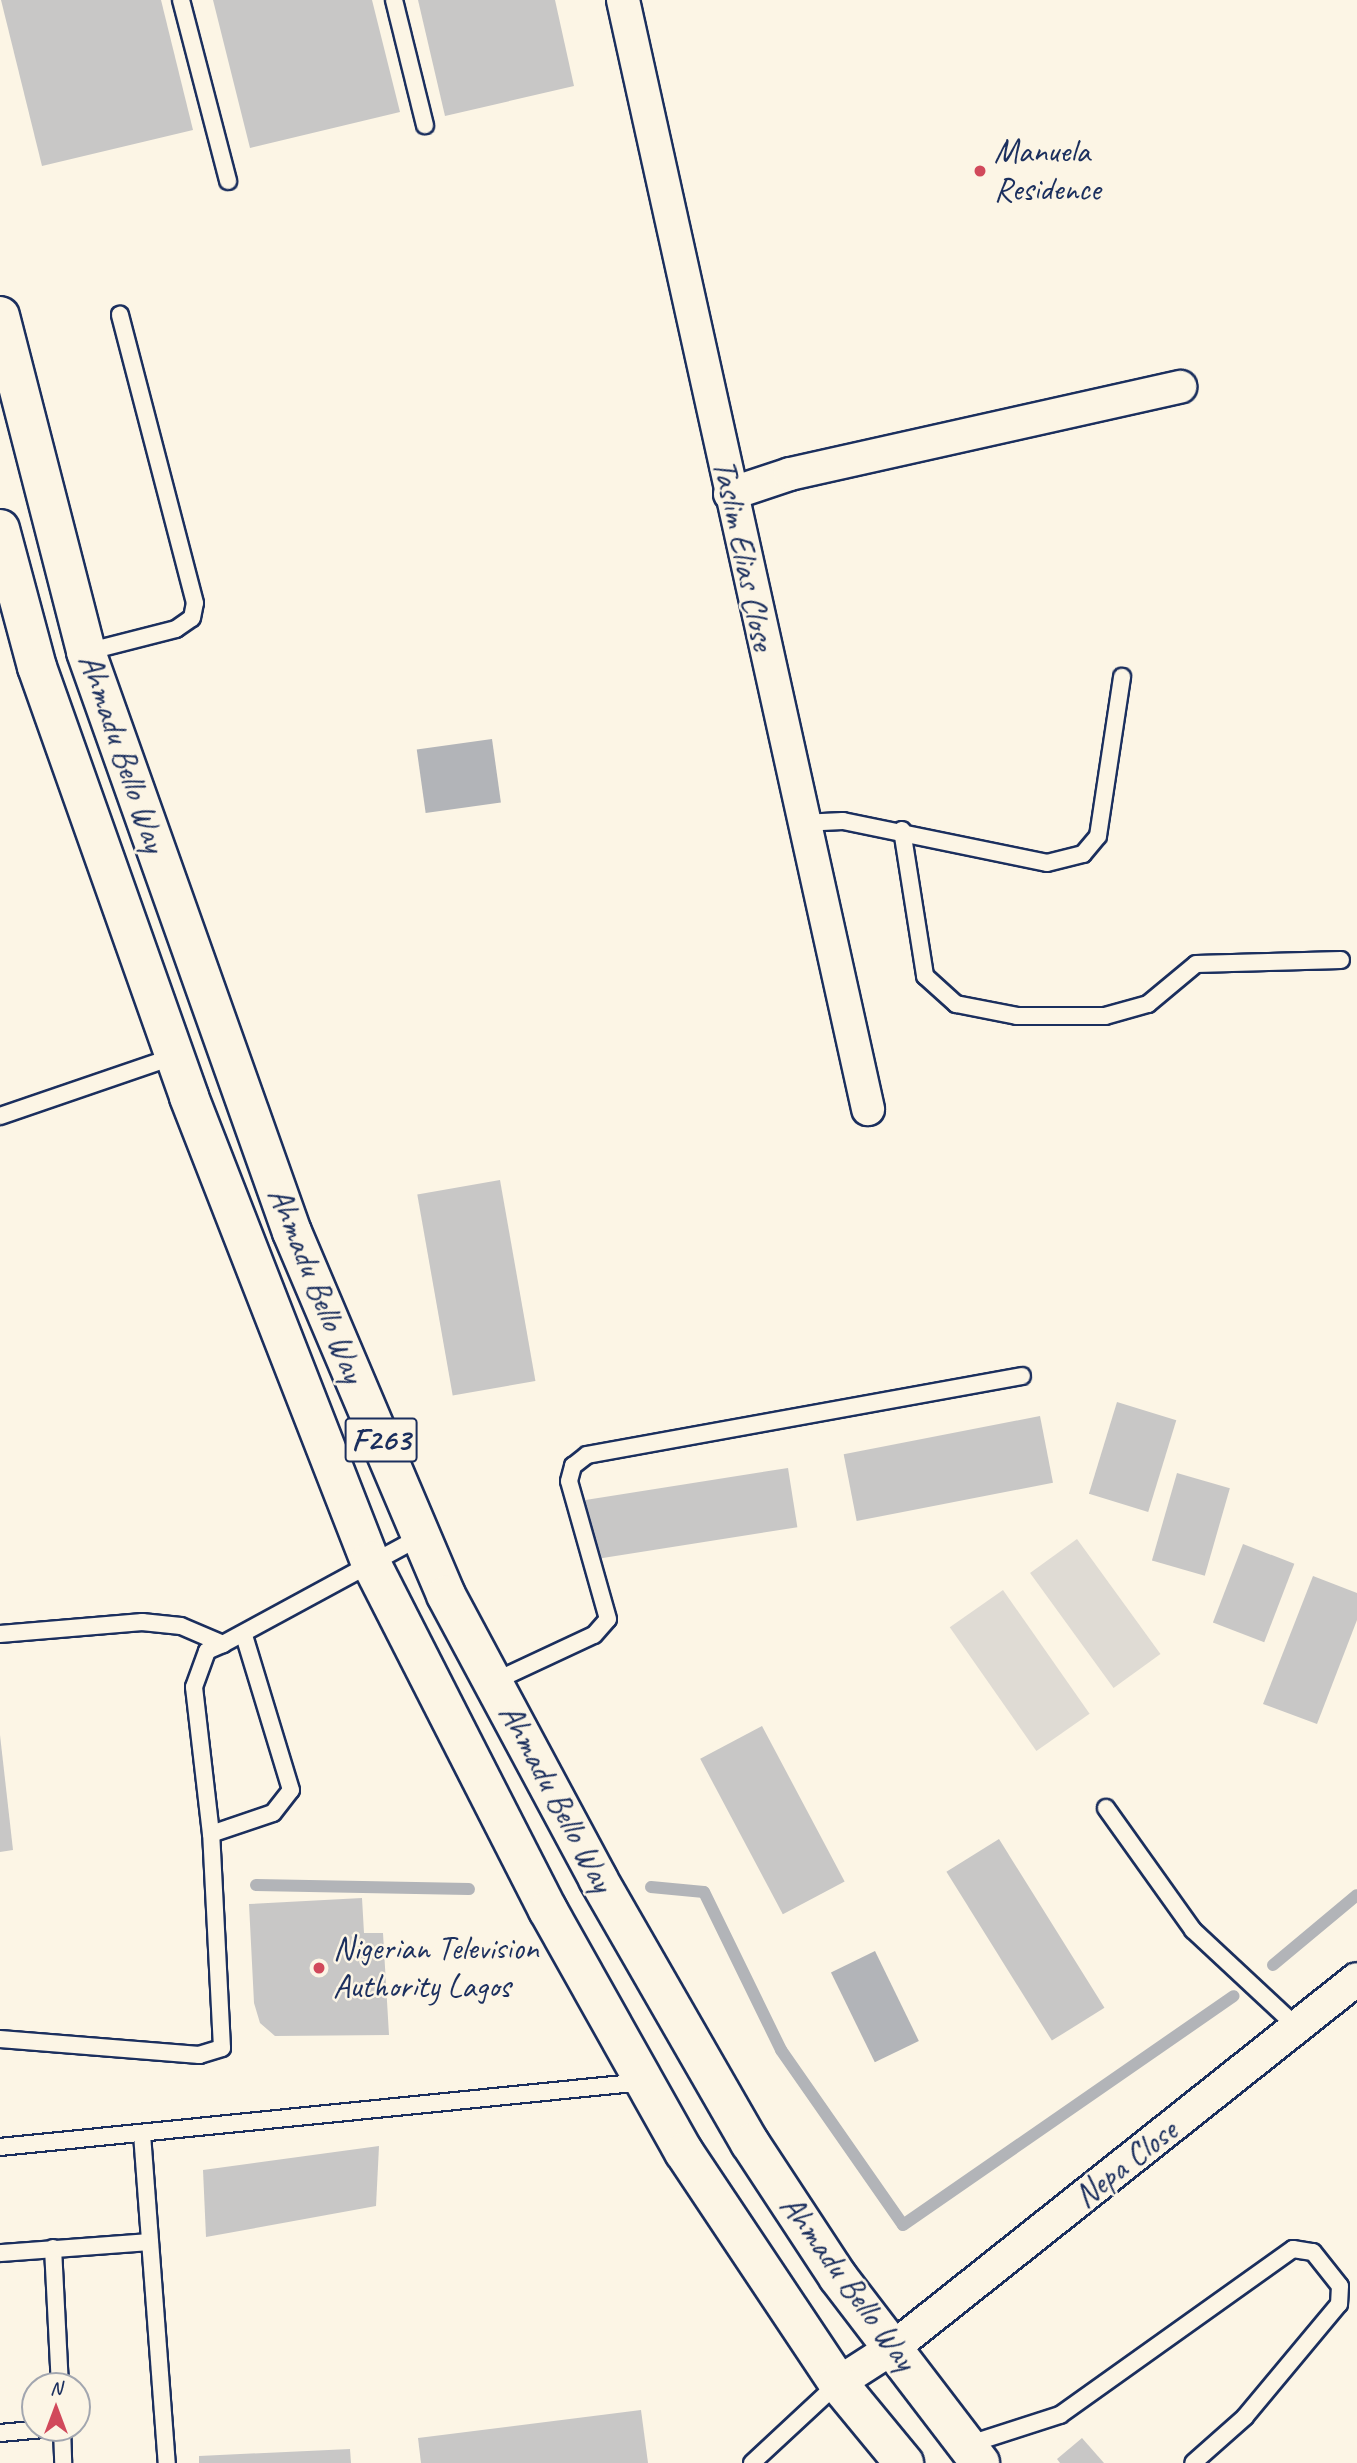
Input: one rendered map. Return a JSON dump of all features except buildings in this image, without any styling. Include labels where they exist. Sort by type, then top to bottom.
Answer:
[{"type":"highway","name":"Ahmadu Bello Way","points":[[0,316],[86,652],[264,1156],[422,1536],[493,1682],[750,2143],[838,2277],[894,2347],[972,2454]]},
{"type":"highway","name":"Ahmadu Bello Way","points":[[0,529],[37,667],[175,1056],[370,1561],[643,2082],[838,2383],[904,2463]]},
{"type":"highway","points":[[218,1172],[264,1156]]},
{"type":"street","name":"Taslim Elias Close","points":[[623,0],[801,823],[868,1109]]},
{"type":"street","points":[[730,494],[790,474],[1180,387]]},
{"type":"street","name":"Nepa Close","points":[[838,2383],[894,2347],[1357,1979]]},
{"type":"lane","points":[[181,0],[228,181]]},
{"type":"lane","points":[[394,0],[425,125]]},
{"type":"lane","points":[[86,652],[176,629],[192,618],[195,603],[120,315]]},
{"type":"lane","points":[[801,823],[843,821],[902,830],[1047,863],[1083,854],[1098,835],[1122,677]]},
{"type":"lane","points":[[902,830],[925,976],[956,1004],[1017,1016],[1105,1016],[1148,1004],[1196,964],[1341,960]]},
{"type":"lane","points":[[0,1116],[175,1056]]},
{"type":"lane","points":[[493,1682],[594,1635],[608,1619],[569,1481],[573,1466],[587,1455],[1022,1376]]},
{"type":"lane","points":[[0,2039],[216,2054],[224,2039],[211,1834],[194,1687],[207,1651],[312,1601],[370,1561],[422,1536]]},
{"type":"lane","points":[[0,1634],[142,1622],[181,1626],[223,1644]]},
{"type":"lane","points":[[211,1834],[273,1813],[291,1790],[244,1635]]},
{"type":"lane","points":[[1106,1808],[1192,1930],[1298,2028]]},
{"type":"lane","points":[[0,2147],[643,2082]]},
{"type":"lane","points":[[142,2134],[167,2463]]},
{"type":"lane","points":[[0,2253],[149,2242]]},
{"type":"lane","points":[[53,2248],[59,2372]]},
{"type":"lane","points":[[972,2454],[1060,2415],[1293,2249],[1313,2252],[1340,2286],[1339,2304],[1245,2417],[1193,2463]]},
{"type":"lane","points":[[752,2463],[838,2383]]},
{"type":"lane","points":[[0,2433],[21,2431]]},
{"type":"lane","points":[[62,2442],[63,2463]]},
{"type":"shaded area","points":[[492,739],[501,802],[426,813],[417,750]]},
{"type":"shaded area","points":[[1077,1539],[1160,1654],[1114,1688],[1030,1573]]},
{"type":"shaded area","points":[[1003,1590],[1090,1714],[1036,1751],[950,1627]]},
{"type":"shaded area","points":[[875,1951],[919,2041],[875,2062],[831,1972]]},
{"type":"waterway","points":[[256,1885],[469,1889]]},
{"type":"waterway","points":[[651,1887],[704,1892],[781,2050],[903,2225],[1234,1996]]},
{"type":"waterway","points":[[1273,1965],[1357,1895]]},
{"type":"place","name":"Manuela Residence","points":[[980,171]]},
{"type":"place","name":"Nigerian Television Authority Lagos","points":[[319,1968]]}]
